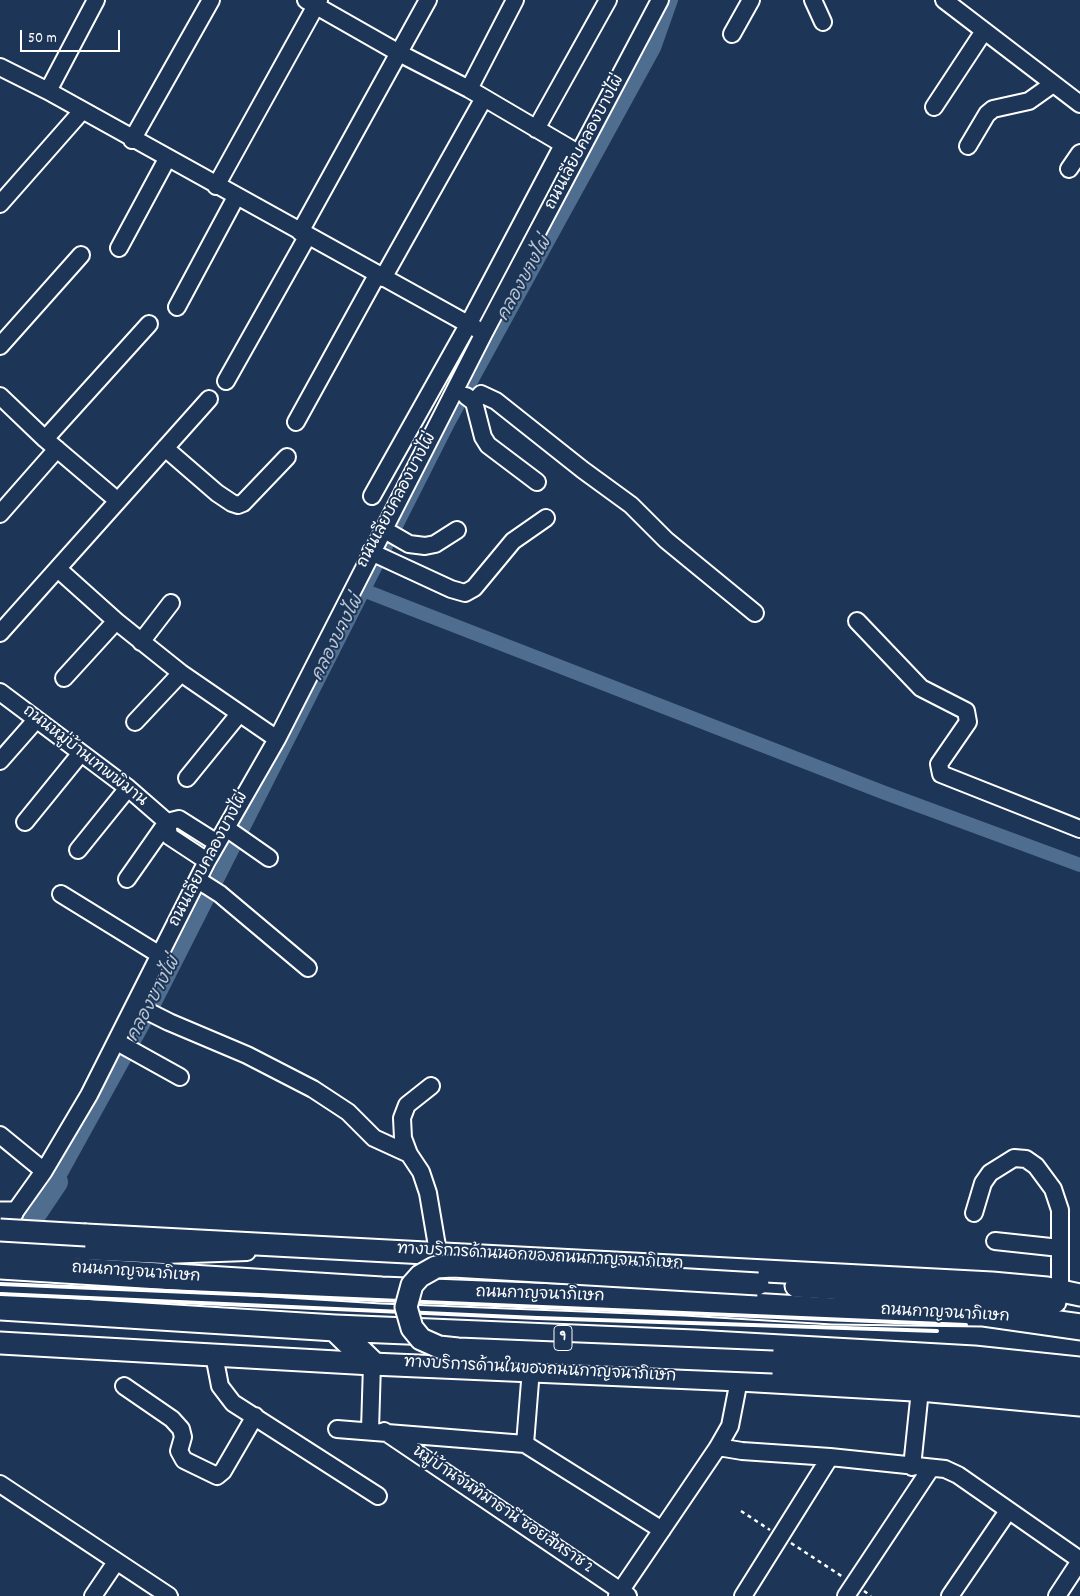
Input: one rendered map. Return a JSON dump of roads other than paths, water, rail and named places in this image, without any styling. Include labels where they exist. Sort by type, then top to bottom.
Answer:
[{"type":"highway","name":"ถนนกาญจนาภิเษก","points":[[0,1266],[382,1290],[685,1302],[834,1311],[982,1313],[1080,1327]]},
{"type":"highway","name":"9","points":[[0,1307],[335,1328],[694,1343],[955,1358],[1080,1370]]},
{"type":"highway","points":[[335,1328],[372,1364]]},
{"type":"main road","name":"ทางบริการด้านนอกของถนนกาญจนาภิเษก","points":[[0,1230],[982,1282],[1070,1293]]},
{"type":"main road","points":[[1080,1304],[463,1266],[436,1267],[420,1276],[412,1285],[406,1307],[412,1328],[421,1339],[438,1347],[773,1362],[1028,1381],[1080,1390]]},
{"type":"main road","name":"ทางบริการด้านในของถนนกาญจนาภิเษก","points":[[0,1343],[372,1364],[531,1369],[920,1390],[1080,1405]]},
{"type":"street","points":[[48,91],[96,0]]},
{"type":"street","points":[[132,140],[211,0]]},
{"type":"street","points":[[226,381],[428,0]]},
{"type":"street","points":[[469,89],[515,0]]},
{"type":"street","points":[[536,129],[608,0]]},
{"type":"street","name":"ถนนเลียบคลองบางไผ่","points":[[0,1236],[6,1213],[44,1171],[120,1043],[139,1007],[160,955],[201,882],[207,861],[217,842],[229,830],[386,531],[465,397],[484,333],[660,0]]},
{"type":"street","points":[[732,34],[751,0]]},
{"type":"street","points":[[813,0],[823,22]]},
{"type":"street","points":[[944,0],[1080,104]]},
{"type":"street","points":[[216,186],[314,2],[399,53],[469,89],[580,154]]},
{"type":"street","points":[[934,106],[984,31]]},
{"type":"street","points":[[0,68],[48,91],[167,160],[484,333]]},
{"type":"street","points":[[968,146],[987,114],[993,109],[1029,101],[1054,84]]},
{"type":"street","points":[[296,422],[484,98]]},
{"type":"street","points":[[0,204],[82,112]]},
{"type":"street","points":[[372,496],[468,325],[563,145]]},
{"type":"street","points":[[1069,169],[1080,153]]},
{"type":"street","points":[[118,248],[167,160]]},
{"type":"street","points":[[177,306],[236,197]]},
{"type":"street","points":[[0,346],[81,255]]},
{"type":"street","points":[[0,514],[51,444],[149,324]]},
{"type":"street","points":[[537,482],[488,444],[465,397],[480,394],[487,395],[511,412],[631,506],[666,540],[755,613]]},
{"type":"street","points":[[0,396],[51,444],[118,501]]},
{"type":"street","points":[[0,634],[209,399]]},
{"type":"street","points":[[165,448],[217,493],[238,505],[243,503],[287,457]]},
{"type":"street","points":[[375,554],[451,589],[466,593],[474,588],[513,541],[546,518]]},
{"type":"street","points":[[386,531],[409,544],[425,546],[435,544],[457,530]]},
{"type":"street","points":[[58,569],[141,642],[181,673],[277,739]]},
{"type":"street","points":[[141,642],[171,603]]},
{"type":"street","points":[[64,678],[116,621]]},
{"type":"street","points":[[857,621],[921,688],[966,711],[968,722],[939,764],[940,774],[1080,829]]},
{"type":"street","points":[[135,722],[181,673]]},
{"type":"street","name":"ถนนหมู่บ้านเทพพิมาน","points":[[0,692],[128,788],[167,822],[170,836],[207,861]]},
{"type":"street","points":[[187,778],[239,714]]},
{"type":"street","points":[[0,761],[36,720]]},
{"type":"street","points":[[24,822],[81,753]]},
{"type":"street","points":[[78,850],[128,788]]},
{"type":"street","points":[[127,879],[167,822],[179,819],[217,842]]},
{"type":"street","points":[[229,830],[269,858]]},
{"type":"street","points":[[201,882],[220,894],[308,968]]},
{"type":"street","points":[[62,894],[160,955]]},
{"type":"street","points":[[139,1007],[169,1022],[247,1054],[313,1089],[348,1112],[374,1138],[409,1154]]},
{"type":"street","points":[[120,1043],[180,1077]]},
{"type":"street","points":[[431,1086],[407,1105],[402,1118],[403,1138],[409,1154],[421,1172],[428,1193],[438,1252]]},
{"type":"street","points":[[0,1135],[44,1171]]},
{"type":"street","points":[[974,1212],[982,1183],[990,1173],[1014,1158],[1026,1159],[1036,1166],[1058,1198],[1060,1210],[1060,1248],[1070,1293]]},
{"type":"street","points":[[995,1241],[1060,1248]]},
{"type":"street","points":[[0,1247],[164,1255],[369,1249]]},
{"type":"street","points":[[214,1354],[220,1386],[234,1403],[378,1496]]},
{"type":"street","points":[[372,1364],[377,1431]]},
{"type":"street","points":[[525,1444],[531,1369]]},
{"type":"street","points":[[622,1594],[730,1426],[739,1380]]},
{"type":"street","points":[[124,1386],[172,1419],[181,1429],[183,1437],[179,1451],[184,1460],[217,1476],[223,1471],[255,1416]]},
{"type":"street","points":[[912,1467],[920,1390]]},
{"type":"street","points":[[337,1429],[525,1444],[662,1530]]},
{"type":"street","name":"หมู่บ้านจันทิมาธานี ซอยสีหราช 2","points":[[377,1431],[622,1594]]},
{"type":"street","points":[[718,1447],[742,1451],[830,1457],[945,1469],[958,1475],[1080,1561],[1057,1596]]},
{"type":"street","points":[[743,1596],[830,1457]]},
{"type":"street","points":[[850,1590],[931,1468]]},
{"type":"street","points":[[0,1484],[169,1596]]},
{"type":"street","points":[[950,1596],[1008,1511]]},
{"type":"street","points":[[93,1596],[116,1562]]},
{"type":"waterway","name":"คลองบางไผ่","points":[[56,1182],[152,1008],[447,425],[654,48],[671,0]]},
{"type":"waterway","points":[[363,590],[885,793],[1080,865]]},
{"type":"waterway","name":"คลองบางไผ่","points":[[13,1250],[25,1228],[56,1182]]},
{"type":"railway","points":[[0,1284],[966,1325]]},
{"type":"railway","points":[[0,1294],[537,1318],[937,1331]]}]
